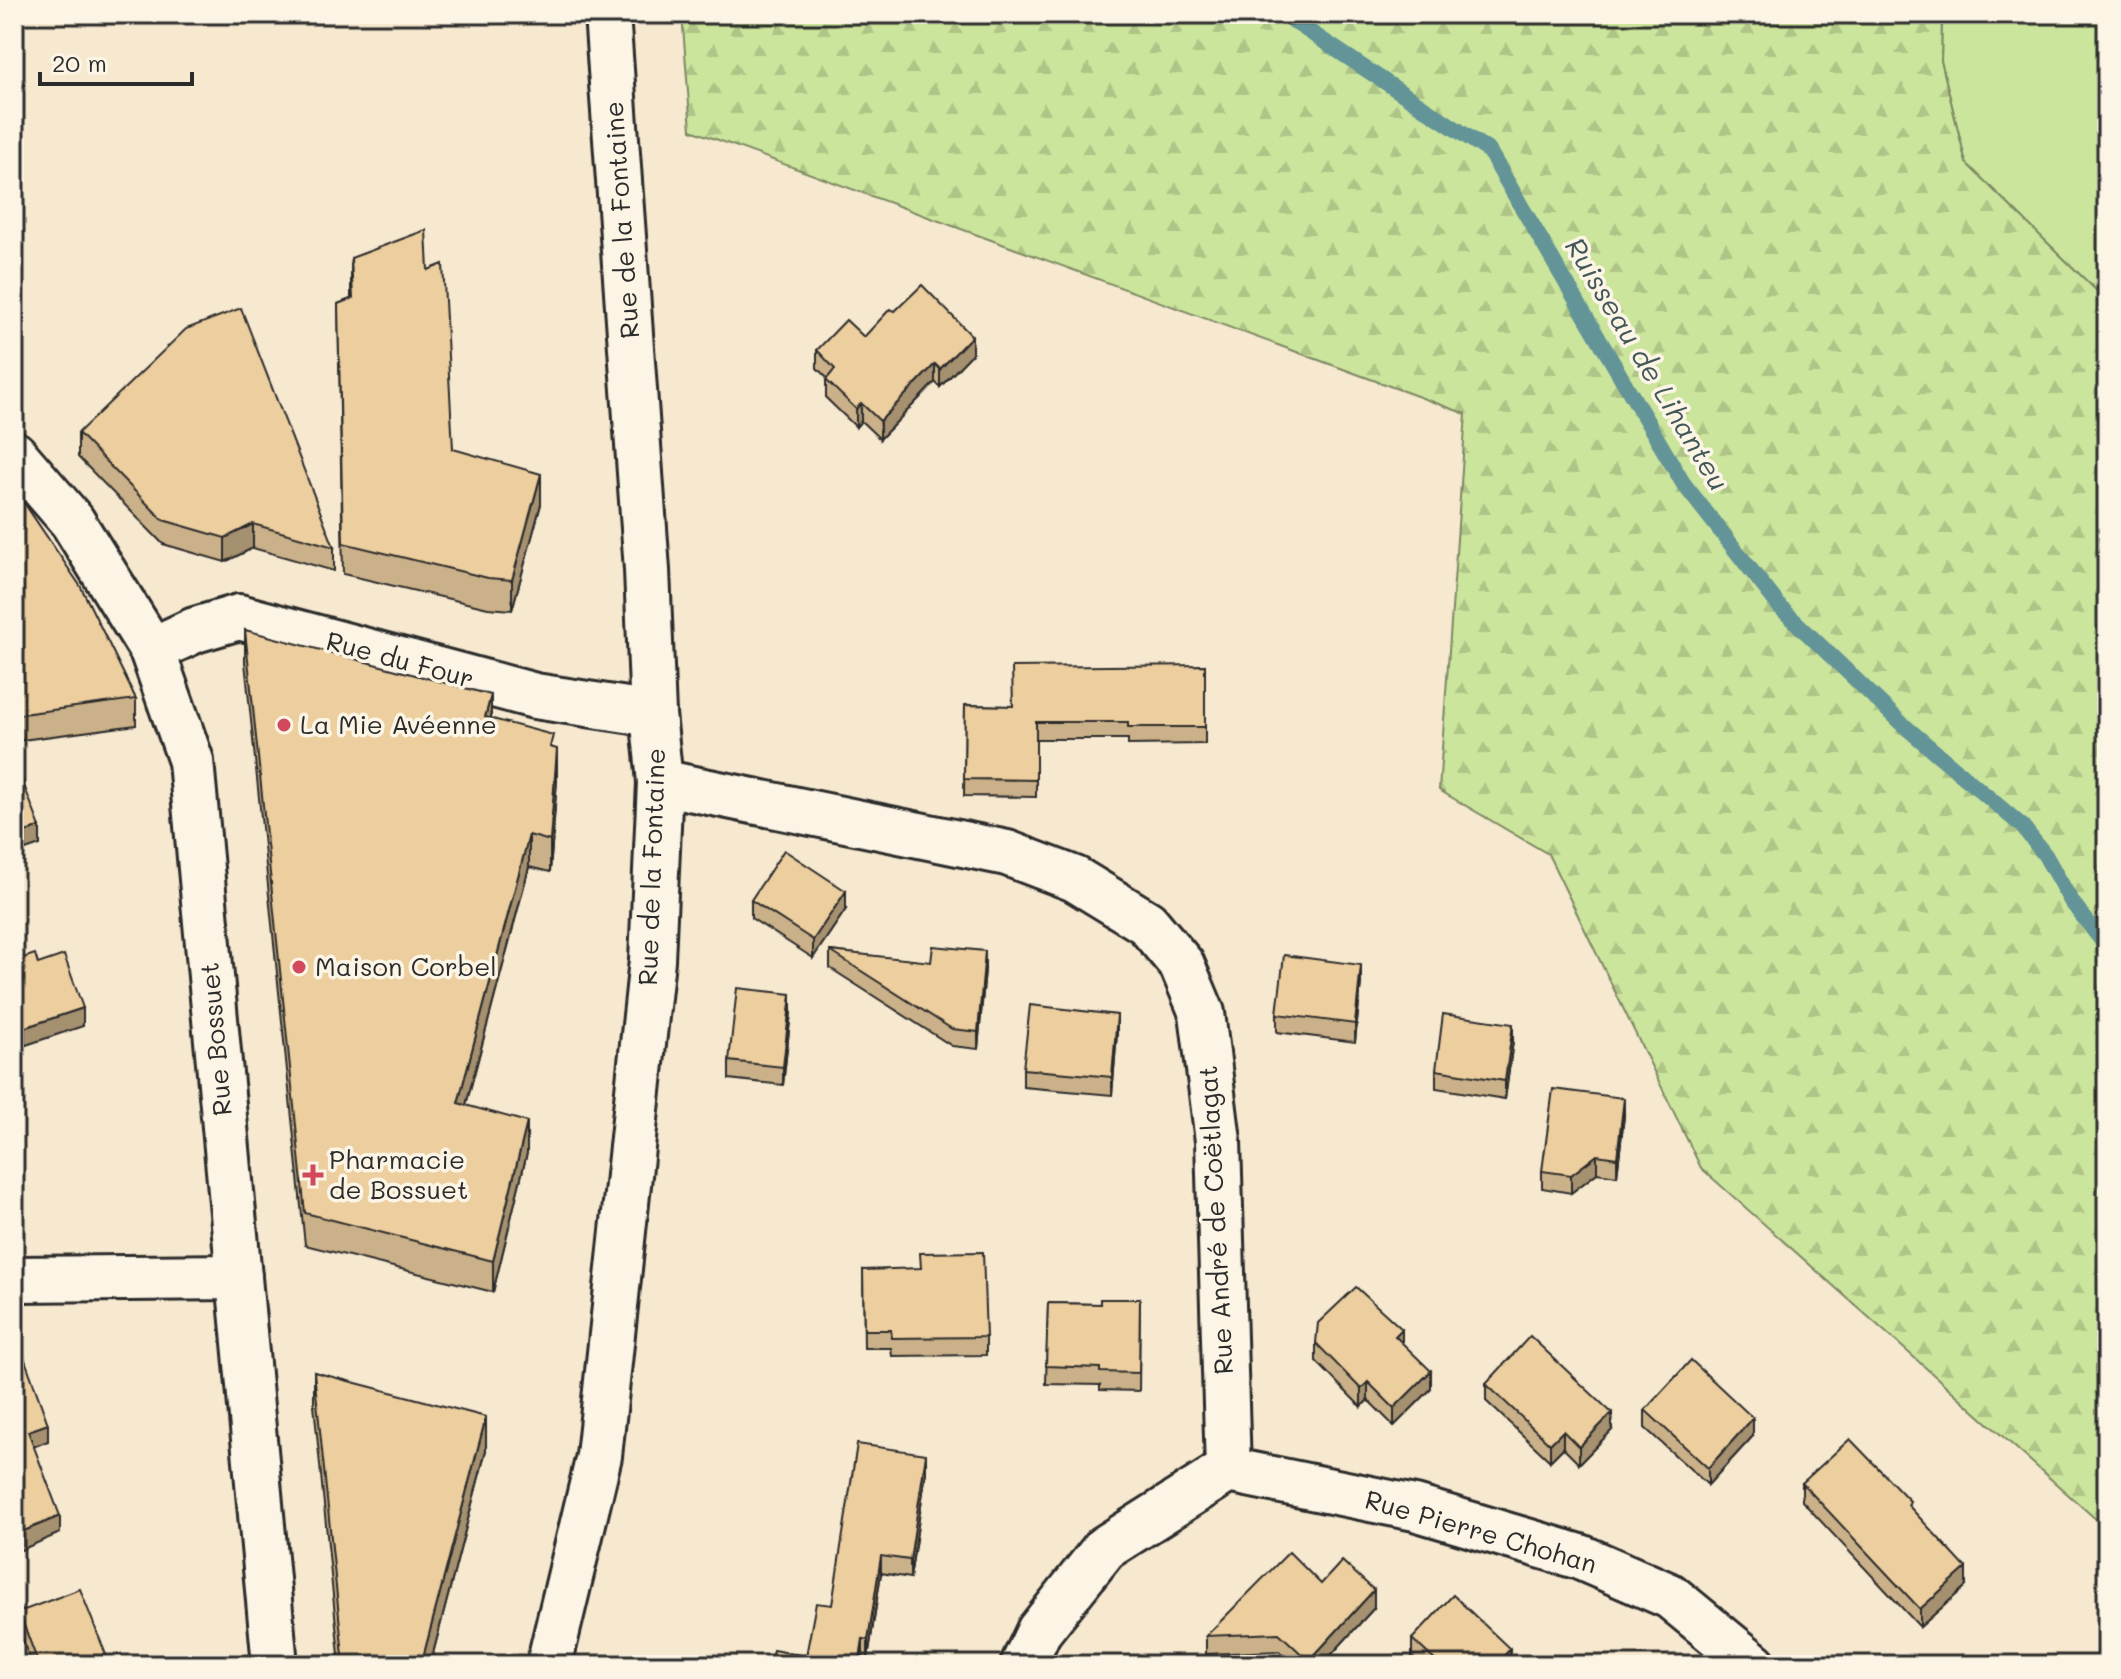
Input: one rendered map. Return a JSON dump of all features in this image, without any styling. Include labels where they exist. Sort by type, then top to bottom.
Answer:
[{"type":"street","name":"Rue de la Fontaine","points":[[549,1665],[599,1456],[652,960],[660,782],[607,14]]},
{"type":"street","name":"Rue Bossuet","points":[[16,458],[72,521],[152,650],[191,761],[275,1665]]},
{"type":"street","name":"Rue du Four","points":[[152,650],[195,630],[239,617],[535,696],[653,714]]},
{"type":"street","name":"Rue André de Coëtlagat","points":[[660,782],[1007,853],[1075,879],[1147,923],[1182,965],[1202,1013],[1218,1141],[1228,1470]]},
{"type":"street","points":[[14,1279],[239,1277]]},
{"type":"street","points":[[1023,1665],[1039,1631],[1105,1548],[1228,1470]]},
{"type":"street","name":"Rue Pierre Chohan","points":[[1228,1470],[1415,1508],[1580,1557],[1670,1596],[1754,1665]]},
{"type":"green space","points":[[682,14],[1942,14],[1941,61],[1966,163],[2107,301],[2107,1529],[1701,1168],[1548,854],[1439,790],[1466,414],[691,130]]},
{"type":"green space","points":[[1942,14],[2107,14],[2107,301],[1966,163],[1941,61]]},
{"type":"building","points":[[426,230],[428,270],[443,264],[453,449],[541,474],[512,580],[488,578],[343,543],[338,304],[353,298],[351,258]]},
{"type":"building","points":[[922,285],[972,336],[940,369],[935,364],[880,421],[861,403],[856,409],[826,380],[835,369],[817,350],[846,320],[864,337],[890,309],[895,311]]},
{"type":"building","points":[[241,308],[334,547],[253,524],[225,538],[163,520],[78,433],[186,329]]},
{"type":"building","points":[[14,488],[81,587],[136,699],[14,715]]},
{"type":"building","points":[[245,630],[491,695],[485,717],[553,735],[550,747],[557,749],[550,841],[529,835],[458,1103],[527,1122],[493,1261],[305,1213]]},
{"type":"building","points":[[1205,665],[1205,727],[1128,727],[1128,722],[1036,722],[1036,780],[964,779],[965,705],[1013,706],[1012,667]]},
{"type":"building","points":[[17,767],[40,827],[14,836],[14,768]]},
{"type":"building","points":[[784,850],[846,891],[813,940],[751,900]]},
{"type":"building","points":[[933,946],[985,951],[978,1032],[952,1029],[830,951],[931,962]]},
{"type":"building","points":[[35,954],[38,964],[64,955],[83,1008],[14,1031],[14,961]]},
{"type":"building","points":[[1284,955],[1361,965],[1355,1024],[1277,1014]]},
{"type":"building","points":[[737,988],[791,994],[783,1067],[729,1061]]},
{"type":"building","points":[[1030,1005],[1117,1015],[1112,1077],[1023,1069]]},
{"type":"building","points":[[1443,1014],[1513,1024],[1505,1081],[1436,1070]]},
{"type":"building","points":[[1553,1089],[1624,1098],[1617,1158],[1597,1155],[1571,1175],[1542,1171]]},
{"type":"building","points":[[983,1252],[986,1337],[892,1338],[891,1330],[864,1330],[863,1270],[921,1268],[920,1253]]},
{"type":"building","points":[[1356,1287],[1402,1329],[1395,1336],[1431,1371],[1394,1408],[1368,1382],[1361,1389],[1316,1343],[1318,1323]]},
{"type":"building","points":[[1100,1299],[1140,1299],[1139,1373],[1046,1366],[1048,1303],[1100,1304]]},
{"type":"building","points":[[14,1336],[48,1424],[28,1431],[60,1516],[14,1535]]},
{"type":"building","points":[[1530,1336],[1612,1413],[1579,1447],[1563,1431],[1550,1444],[1486,1384]]},
{"type":"building","points":[[1691,1360],[1753,1418],[1708,1468],[1645,1410]]},
{"type":"building","points":[[314,1372],[486,1417],[421,1665],[344,1665]]},
{"type":"building","points":[[1850,1439],[1910,1501],[1908,1505],[1966,1568],[1920,1609],[1802,1483]]},
{"type":"building","points":[[857,1444],[926,1454],[910,1560],[881,1556],[868,1640],[863,1639],[859,1665],[770,1665],[773,1650],[806,1656],[816,1603],[832,1605]]},
{"type":"building","points":[[1289,1552],[1321,1584],[1342,1561],[1374,1590],[1309,1661],[1279,1633],[1206,1636]]},
{"type":"building","points":[[80,1589],[110,1665],[39,1665],[19,1612]]},
{"type":"building","points":[[1453,1595],[1510,1649],[1496,1665],[1440,1665],[1412,1639]]},
{"type":"waterway","name":"Ruisseau de Lihanteu","points":[[1283,14],[1489,151],[1683,483],[1780,607],[1901,723],[2022,826],[2045,855],[2071,901],[2107,947]]},
{"type":"place","name":"La Mie Avéenne","points":[[284,725]]},
{"type":"place","name":"Maison Corbel","points":[[299,967]]},
{"type":"place","name":"Pharmacie de Bossuet","points":[[313,1175]]}]
